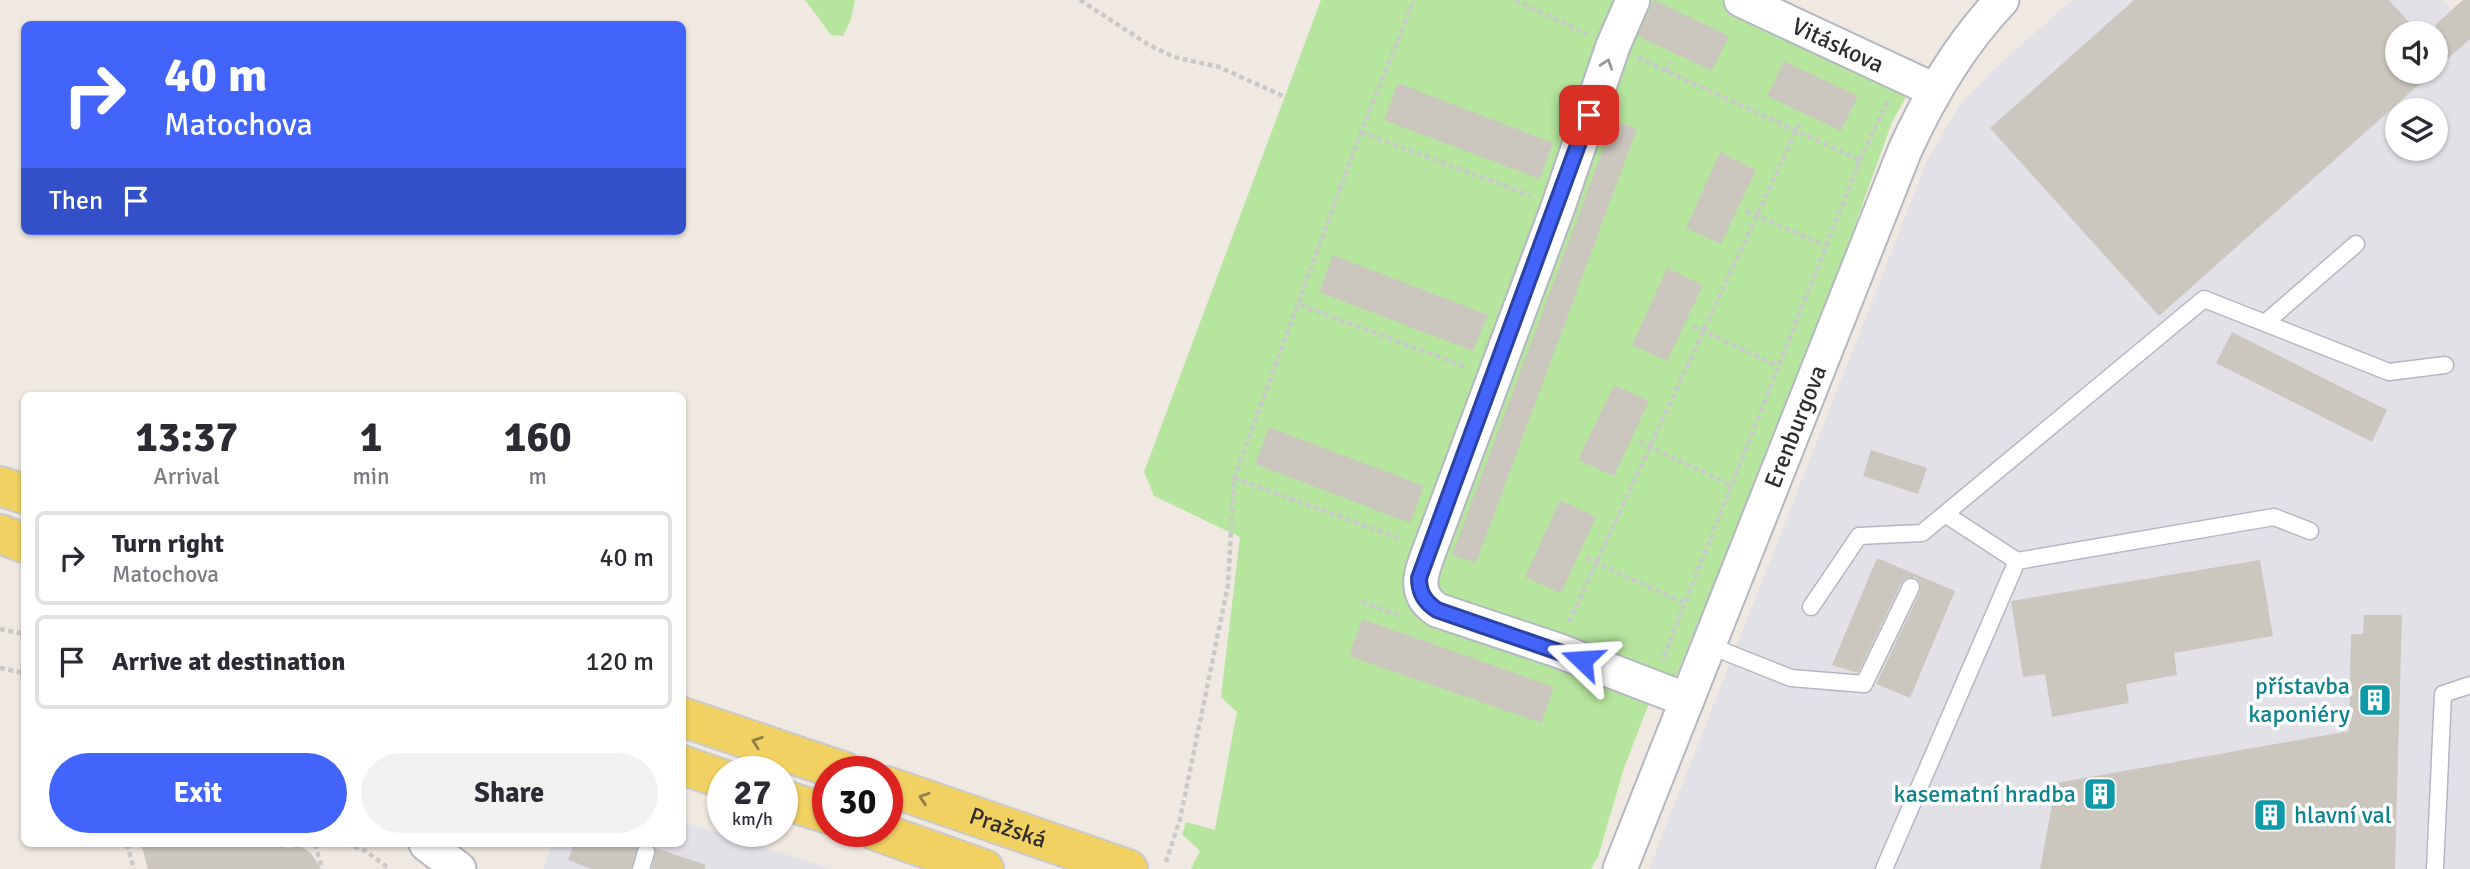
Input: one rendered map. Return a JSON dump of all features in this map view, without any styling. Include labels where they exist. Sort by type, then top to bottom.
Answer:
[{"type":"main road","points":[[0,486],[21,493]]},
{"type":"main road","points":[[0,534],[21,541]]},
{"type":"main road","points":[[686,718],[812,761]]},
{"type":"main road","points":[[686,766],[707,774]]},
{"type":"main road","name":"Pražská","points":[[903,792],[1128,869]]},
{"type":"main road","name":"Pražská","points":[[903,840],[984,869]]},
{"type":"street","points":[[1633,0],[1613,46],[1558,206],[1430,549],[1419,588],[1429,605],[1687,700]]},
{"type":"street","name":"Vitáskova","points":[[1741,0],[1934,90]]},
{"type":"street","name":"Erenburgova","points":[[1620,869],[1905,150],[1934,90],[1969,39],[2002,0]]},
{"type":"street","points":[[430,847],[459,869]]},
{"type":"lane","points":[[2265,323],[2356,244]]},
{"type":"lane","points":[[1811,607],[1859,536],[1922,533],[2204,299],[2389,372],[2445,365]]},
{"type":"lane","points":[[1945,514],[2017,561],[2274,517],[2310,531]]},
{"type":"lane","points":[[1884,869],[2017,561]]},
{"type":"lane","points":[[1709,645],[1791,677],[1864,684],[1911,587]]},
{"type":"lane","points":[[2435,869],[2443,694],[2470,685]]},
{"type":"lane","points":[[641,869],[646,852]]},
{"type":"path","points":[[1080,0],[1149,45],[1174,57],[1219,67],[1285,97]]},
{"type":"path","points":[[1166,862],[1181,819],[1228,585],[1234,478],[1362,132],[1414,0]]},
{"type":"path","points":[[1515,0],[1596,38]]},
{"type":"path","points":[[1634,56],[1796,133],[1860,160]]},
{"type":"path","points":[[1665,71],[1670,61]]},
{"type":"path","points":[[1660,665],[1860,160],[1888,100]]},
{"type":"path","points":[[1557,650],[1800,122]]},
{"type":"path","points":[[1362,132],[1558,206]]},
{"type":"path","points":[[1746,211],[1826,246]]},
{"type":"path","points":[[1300,305],[1493,377]]},
{"type":"path","points":[[1693,326],[1779,366]]},
{"type":"path","points":[[1640,442],[1730,485]]},
{"type":"path","points":[[1234,478],[1430,549]]},
{"type":"path","points":[[1586,558],[1684,603]]},
{"type":"path","points":[[0,629],[21,633]]},
{"type":"path","points":[[0,668],[21,672]]},
{"type":"path","points":[[128,847],[134,869]]},
{"type":"path","points":[[316,847],[322,869]]},
{"type":"path","points":[[355,847],[364,850],[390,869]]},
{"type":"shaded area","points":[[2072,0],[2442,0],[2452,10],[2470,0],[2470,869],[1649,869],[1927,161],[1959,106],[1995,68]]},
{"type":"shaded area","points":[[686,823],[707,830],[707,847],[762,847],[832,869],[544,869],[550,847],[686,847]]},
{"type":"green space","points":[[805,0],[855,0],[851,19],[843,36],[831,35]]},
{"type":"green space","points":[[1321,0],[1760,0],[1919,74],[1892,122],[1816,334],[1673,684],[1648,706],[1624,768],[1598,857],[1591,869],[1191,869],[1200,851],[1182,834],[1186,822],[1215,830],[1237,712],[1221,697],[1240,537],[1154,496],[1144,472]]},
{"type":"building","points":[[1654,0],[1729,36],[1712,71],[1638,36]]},
{"type":"building","points":[[2134,0],[2389,0],[2408,21],[2385,21],[2385,84],[2420,84],[2404,98],[2385,98],[2385,115],[2159,316],[1990,128]]},
{"type":"building","points":[[2463,0],[2470,0],[2470,39],[2448,58],[2448,21],[2439,21]]},
{"type":"building","points":[[1784,61],[1858,96],[1841,131],[1767,96]]},
{"type":"building","points":[[1398,83],[1553,143],[1540,179],[1384,120]]},
{"type":"building","points":[[1614,120],[1637,129],[1476,563],[1452,555]]},
{"type":"building","points":[[1720,152],[1756,170],[1721,244],[1686,228]]},
{"type":"building","points":[[1333,255],[1488,315],[1473,351],[1319,292]]},
{"type":"building","points":[[1667,268],[1703,285],[1667,361],[1632,345]]},
{"type":"building","points":[[2232,332],[2387,410],[2372,442],[2216,363]]},
{"type":"building","points":[[1614,385],[1649,401],[1614,476],[1578,460]]},
{"type":"building","points":[[1269,427],[1424,486],[1410,523],[1255,464]]},
{"type":"building","points":[[1871,450],[1927,468],[1918,494],[1863,476]]},
{"type":"building","points":[[1560,500],[1596,517],[1561,593],[1525,577]]},
{"type":"building","points":[[1877,558],[1955,591],[1910,698],[1876,684],[1920,592],[1920,582],[1915,577],[1906,578],[1902,582],[1858,673],[1832,665]]},
{"type":"building","points":[[2260,560],[2273,636],[2174,653],[2177,675],[2126,684],[2129,703],[2052,717],[2045,674],[2023,677],[2011,601]]},
{"type":"building","points":[[2364,615],[2402,615],[2395,869],[2040,869],[2056,783],[2349,731],[2351,634],[2363,634]]},
{"type":"building","points":[[1362,619],[1554,687],[1541,723],[1349,656]]},
{"type":"building","points":[[142,847],[302,847],[311,853],[321,869],[148,869]]},
{"type":"building","points":[[573,847],[639,847],[631,869],[592,869],[568,860]]},
{"type":"building","points":[[655,848],[706,865],[705,869],[652,869]]},
{"type":"place","name":"přístavba kaponiéry","points":[[2375,700]]},
{"type":"place","name":"kasematní hradba","points":[[2100,794]]},
{"type":"place","name":"hlavní val","points":[[2270,815]]},
{"type":"route","points":[[1582,660],[1437,610],[1423,597],[1419,578],[1558,206],[1589,115]]}]
